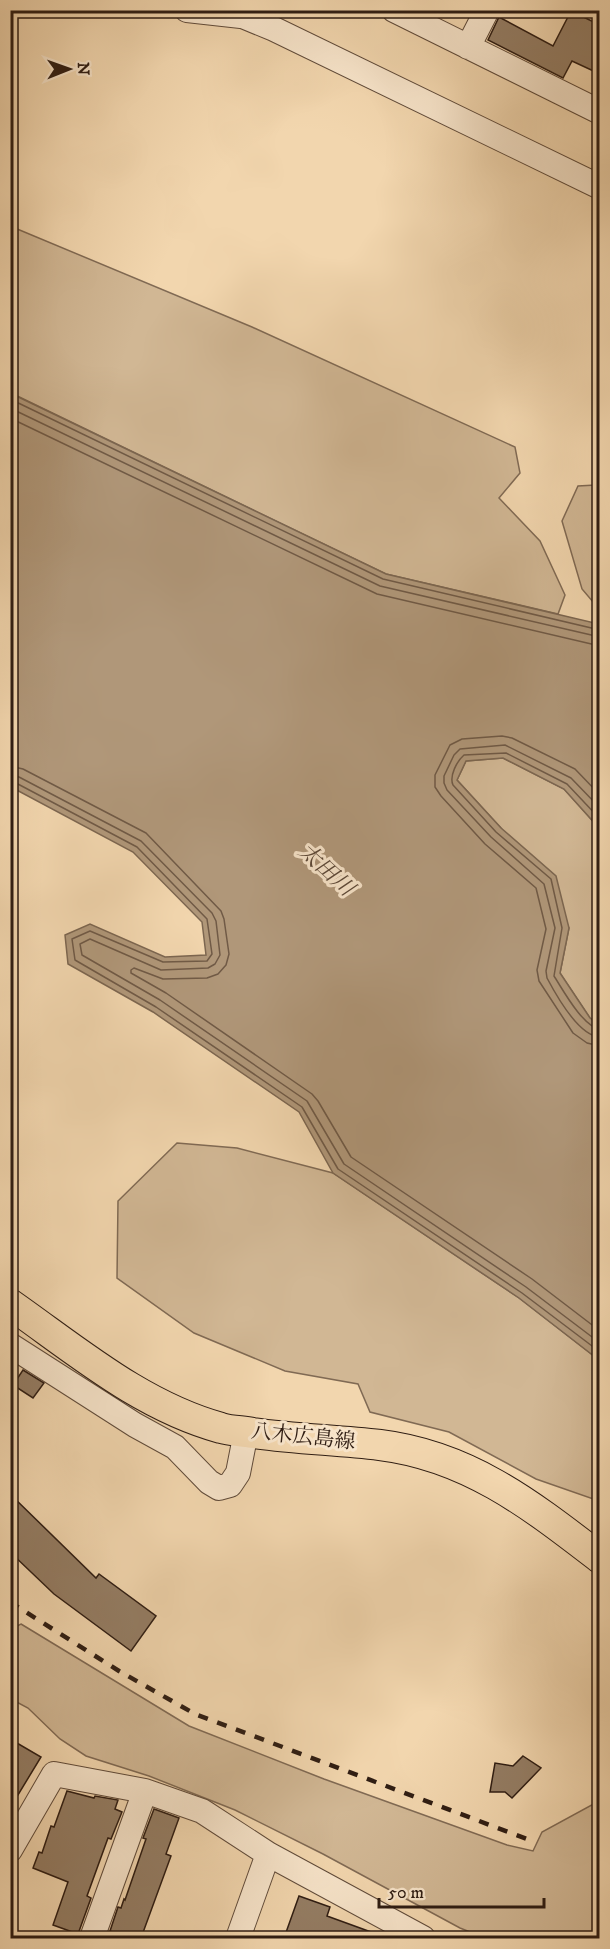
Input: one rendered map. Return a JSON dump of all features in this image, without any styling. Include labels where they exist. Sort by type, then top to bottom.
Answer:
[{"type":"main road","name":"八木広島線","points":[[10,1304],[136,1393],[174,1412],[223,1429],[383,1446],[442,1459],[514,1494],[600,1558]]},
{"type":"street","points":[[187,10],[234,12],[278,20],[600,187]]},
{"type":"street","points":[[394,10],[600,112]]},
{"type":"street","points":[[468,47],[487,10]]},
{"type":"street","points":[[10,1345],[135,1425],[175,1447],[209,1482],[219,1488],[230,1485],[238,1473],[246,1432]]},
{"type":"street","points":[[10,1850],[54,1774],[145,1791],[202,1811],[387,1929],[423,1938]]},
{"type":"street","points":[[93,1938],[145,1791]]},
{"type":"street","points":[[238,1938],[268,1854]]},
{"type":"shaded area","points":[[10,226],[252,327],[515,447],[520,473],[499,498],[540,541],[565,595],[558,614],[386,574],[11,393]]},
{"type":"shaded area","points":[[578,486],[600,486],[599,609],[582,589],[562,521]]},
{"type":"shaded area","points":[[503,758],[564,789],[599,828],[599,1025],[590,1018],[560,973],[569,928],[501,828],[457,780],[466,761]]},
{"type":"shaded area","points":[[177,1143],[237,1148],[333,1173],[519,1298],[599,1360],[599,1501],[536,1479],[449,1432],[370,1412],[358,1384],[285,1371],[194,1333],[117,1278],[118,1201]]},
{"type":"shaded area","points":[[21,1624],[189,1726],[324,1779],[507,1845],[533,1851],[542,1832],[599,1801],[599,1938],[485,1938],[460,1928],[323,1854],[235,1810],[149,1776],[86,1756],[60,1739],[28,1708],[11,1699],[11,1629]]},
{"type":"water","name":"太田川","points":[[10,393],[386,574],[599,624],[599,828],[564,789],[503,758],[466,761],[457,780],[501,828],[556,876],[569,928],[560,973],[590,1018],[599,1025],[599,1360],[519,1298],[333,1173],[299,1112],[153,1012],[68,964],[65,935],[90,924],[165,957],[206,955],[202,922],[133,852],[11,787]]},
{"type":"building","points":[[571,11],[600,25],[600,74],[572,61],[563,78],[488,40],[499,17],[553,46]]},
{"type":"building","points":[[23,1370],[44,1383],[33,1398],[13,1385]]},
{"type":"building","points":[[10,1494],[96,1578],[99,1574],[156,1616],[131,1651],[54,1594],[10,1552]]},
{"type":"building","points":[[10,1739],[41,1757],[10,1808]]},
{"type":"building","points":[[523,1756],[541,1768],[512,1798],[505,1792],[490,1792],[495,1763],[513,1766]]},
{"type":"building","points":[[67,1791],[94,1798],[95,1796],[118,1800],[115,1809],[122,1812],[111,1839],[108,1838],[87,1896],[91,1898],[78,1934],[53,1925],[68,1882],[33,1868],[39,1852],[42,1853],[51,1826],[54,1827]]},
{"type":"building","points":[[154,1809],[179,1818],[166,1854],[171,1856],[141,1938],[131,1938],[110,1931],[118,1907],[121,1908],[125,1900]]},
{"type":"building","points":[[299,1896],[330,1907],[327,1916],[382,1936],[381,1938],[284,1938]]},
{"type":"railway","points":[[10,1602],[119,1671],[195,1714],[527,1839]]}]
